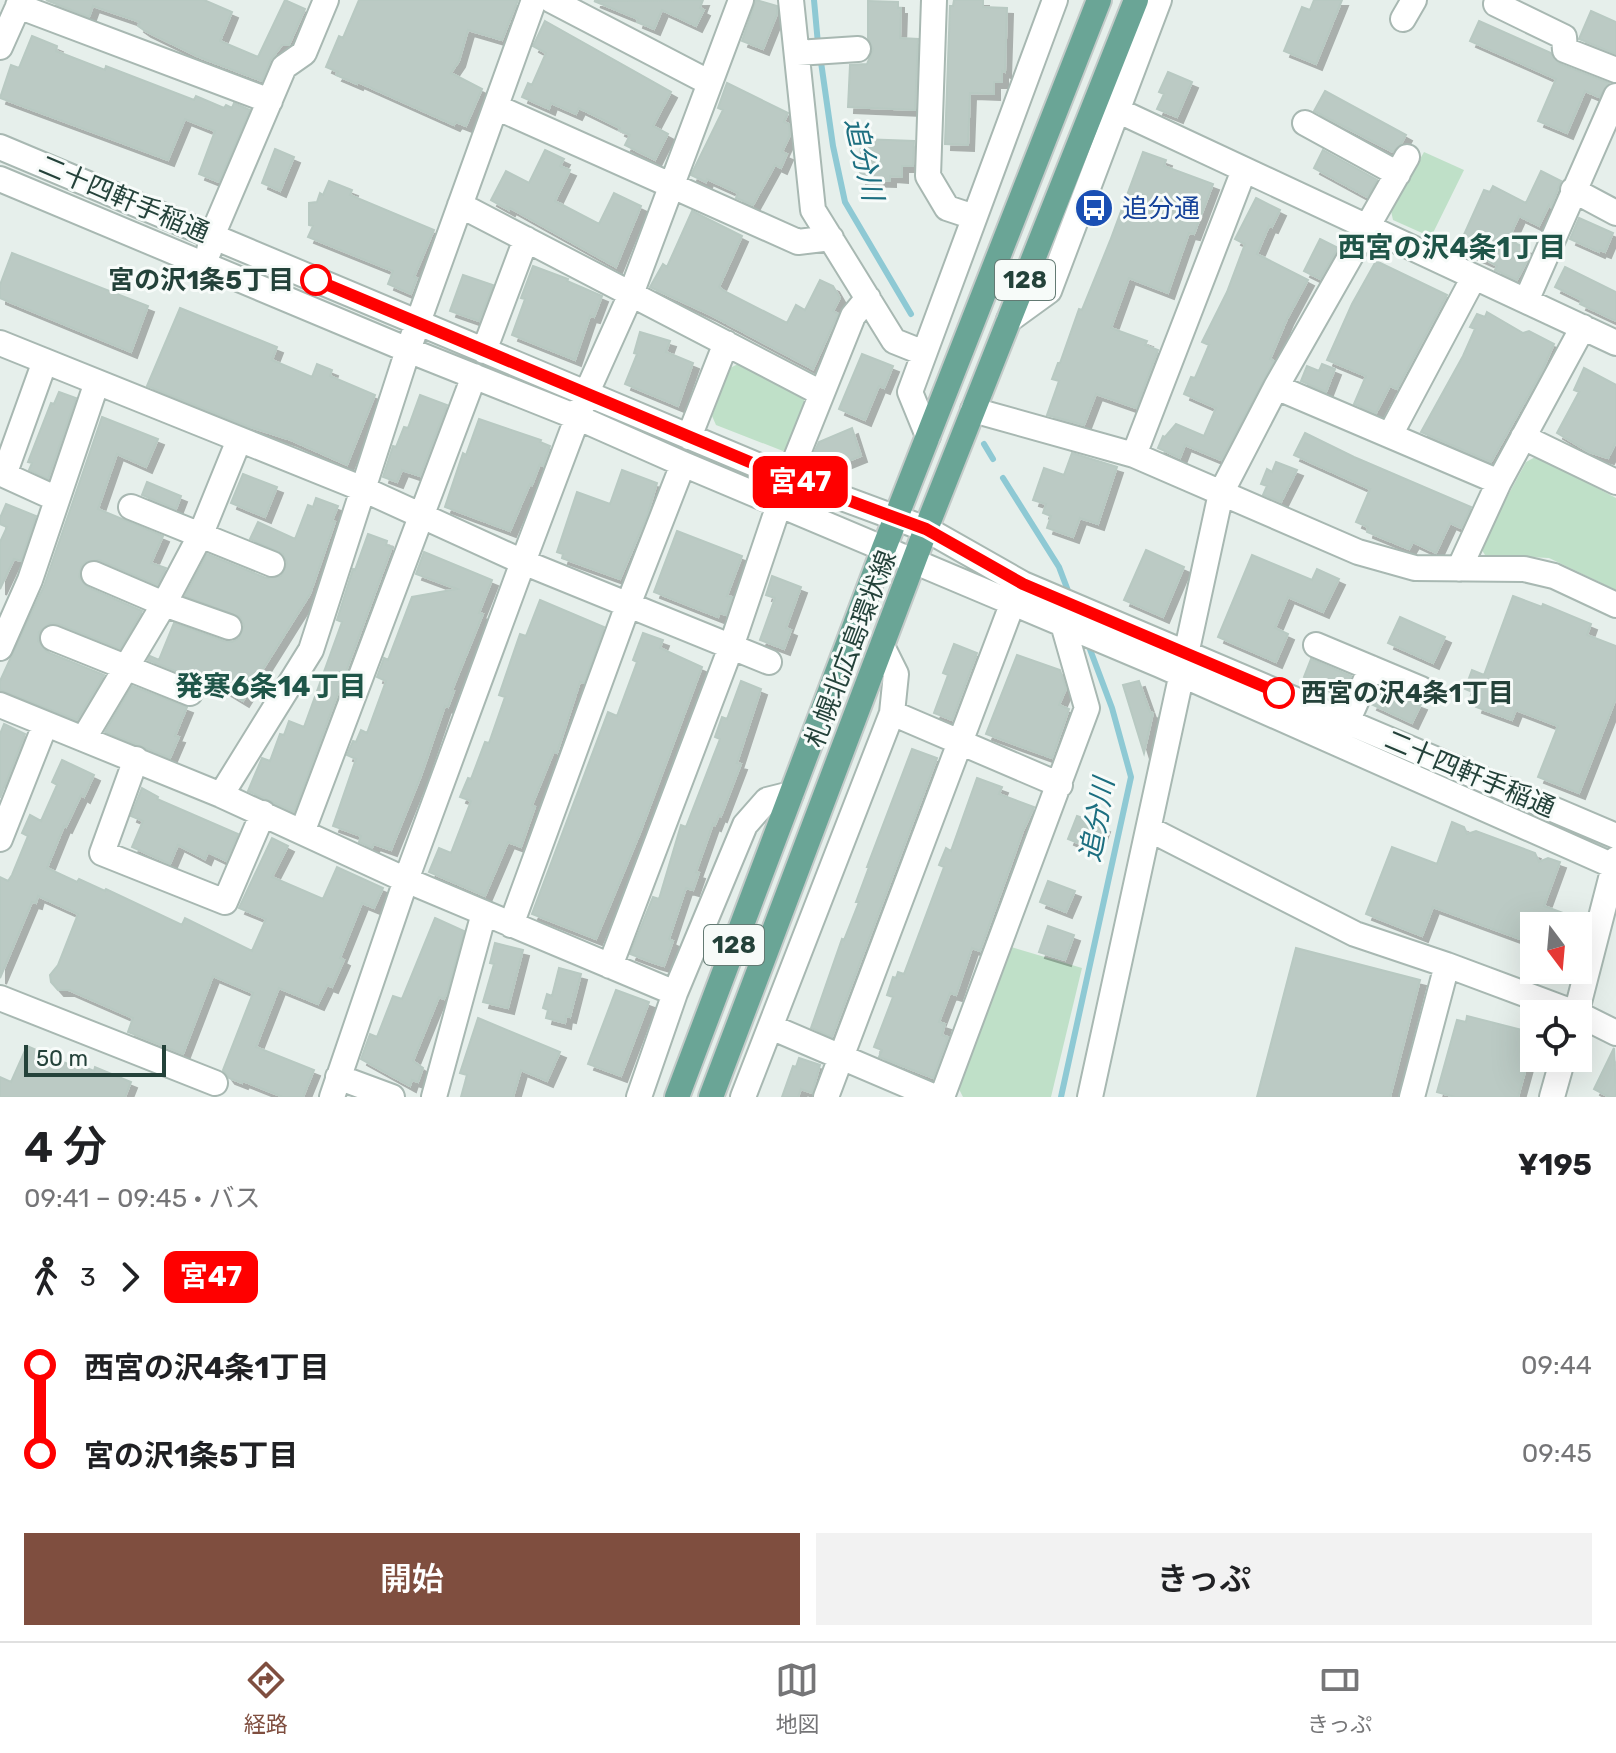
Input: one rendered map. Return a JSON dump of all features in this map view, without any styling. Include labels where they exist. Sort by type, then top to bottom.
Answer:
[{"type":"main road","name":"札幌北広島環状線","points":[[677,1097],[884,548],[1099,0]]},
{"type":"main road","name":"札幌北広島環状線","points":[[711,1097],[926,529],[1136,0]]},
{"type":"street","points":[[206,265],[212,236],[284,67],[304,53],[326,0]]},
{"type":"street","points":[[221,795],[311,650],[408,350],[534,0]]},
{"type":"street","points":[[551,0],[710,83]]},
{"type":"street","points":[[392,1097],[335,1087],[406,880],[523,562],[587,392],[631,294],[741,0]]},
{"type":"street","points":[[791,0],[826,50],[813,210],[894,341],[924,353]]},
{"type":"street","points":[[934,0],[928,176],[947,208],[974,217]]},
{"type":"street","points":[[928,436],[910,392],[1055,0]]},
{"type":"street","points":[[1009,320],[1049,291],[1159,0]]},
{"type":"street","points":[[0,47],[19,3],[270,101]]},
{"type":"street","points":[[1496,4],[1564,37],[1565,50],[1616,70]]},
{"type":"street","points":[[1526,301],[1616,96]]},
{"type":"street","points":[[496,107],[798,242],[831,238]]},
{"type":"street","points":[[1119,111],[1616,343]]},
{"type":"street","points":[[1090,1097],[1221,493],[1276,387],[1402,166],[1305,123]]},
{"type":"street","name":"二十四軒手稲通","points":[[0,147],[788,478],[926,529],[1068,627],[1160,665],[1185,665],[1347,722],[1616,836]]},
{"type":"street","points":[[1134,455],[1244,170]]},
{"type":"street","name":"二十四軒手稲通","points":[[0,179],[914,560],[1018,593],[1054,597],[1099,616],[1185,665],[1615,864]]},
{"type":"street","points":[[1573,190],[1616,213]]},
{"type":"street","points":[[460,205],[821,393]]},
{"type":"street","points":[[484,351],[526,239]]},
{"type":"street","points":[[1390,435],[1474,277]]},
{"type":"street","points":[[610,966],[731,647],[788,478],[853,316],[868,298]]},
{"type":"street","points":[[1459,569],[1499,482],[1583,327]]},
{"type":"street","points":[[0,343],[363,489],[523,562],[769,662]]},
{"type":"street","points":[[689,437],[726,343]]},
{"type":"street","points":[[45,361],[2,474],[57,499]]},
{"type":"street","points":[[303,830],[474,376]]},
{"type":"street","points":[[0,648],[30,580],[97,382]]},
{"type":"street","points":[[1276,387],[1499,482]]},
{"type":"street","points":[[973,410],[1134,455],[1358,552],[1386,561],[1415,568],[1524,569],[1541,572],[1616,605]]},
{"type":"street","points":[[1523,437],[1616,482]]},
{"type":"street","points":[[84,738],[164,604],[200,536],[239,440]]},
{"type":"street","points":[[511,925],[683,464]]},
{"type":"street","points":[[131,507],[272,564]]},
{"type":"street","points":[[94,574],[229,627]]},
{"type":"street","points":[[826,1097],[1018,593]]},
{"type":"street","points":[[942,1097],[1087,708],[1068,627],[1054,597]]},
{"type":"street","points":[[53,638],[190,693]]},
{"type":"street","points":[[1316,645],[1421,689]]},
{"type":"street","points":[[743,1097],[892,713],[896,674],[882,646]]},
{"type":"street","points":[[1347,722],[1371,668]]},
{"type":"street","points":[[0,705],[221,795],[303,830],[406,880],[675,993]]},
{"type":"street","points":[[892,713],[1060,785]]},
{"type":"street","points":[[0,839],[6,811],[45,725]]},
{"type":"street","points":[[136,759],[102,853],[225,902],[263,813]]},
{"type":"street","points":[[639,1097],[675,993],[745,825],[767,800],[791,794]]},
{"type":"street","points":[[1149,829],[1355,934],[1540,1000]]},
{"type":"street","points":[[1581,1000],[1615,864]]},
{"type":"street","points":[[434,1097],[484,913]]},
{"type":"street","points":[[1412,1097],[1447,965]]},
{"type":"street","points":[[0,998],[215,1083]]},
{"type":"street","points":[[1592,1021],[1616,1033]]},
{"type":"street","points":[[771,1027],[935,1097]]},
{"type":"street","points":[[1552,1097],[1559,1072]]},
{"type":"green space","points":[[1424,152],[1464,170],[1431,237],[1393,220],[1391,211]]},
{"type":"green space","points":[[738,364],[803,398],[806,405],[791,447],[783,451],[716,425],[712,416],[730,368]]},
{"type":"green space","points":[[1537,456],[1616,498],[1616,590],[1549,558],[1485,555],[1480,547],[1526,462]]},
{"type":"green space","points":[[1011,947],[1082,968],[1051,1097],[963,1097],[958,1087]]},
{"type":"building","points":[[46,0],[204,0],[232,12],[220,41],[258,57],[285,0],[305,9],[289,45],[282,45],[270,61],[262,81],[199,57],[145,31],[138,26],[140,22],[93,6],[89,17]]},
{"type":"building","points":[[359,0],[518,0],[502,40],[468,30],[459,61],[451,73],[482,89],[466,126],[456,122],[454,125],[336,75],[338,72],[326,67],[339,36],[343,38]]},
{"type":"building","points":[[703,0],[700,8],[704,10],[696,26],[662,10],[654,29],[594,1]]},
{"type":"building","points":[[756,0],[777,6],[777,14],[763,49],[742,41]]},
{"type":"building","points":[[954,0],[983,0],[983,7],[1007,8],[1005,72],[1002,71],[1002,82],[994,82],[994,94],[970,93],[968,145],[945,144],[950,6],[953,6]]},
{"type":"building","points":[[1314,0],[1342,0],[1316,64],[1284,51],[1302,7],[1310,10]]},
{"type":"building","points":[[868,1],[898,2],[898,8],[901,8],[900,38],[918,39],[915,110],[848,107],[850,65],[867,64],[873,49],[868,38]]},
{"type":"building","points":[[1591,11],[1616,22],[1616,54],[1579,39]]},
{"type":"building","points":[[545,21],[671,92],[653,126],[668,134],[655,160],[625,145],[630,135],[620,128],[579,108],[576,114],[551,103],[549,109],[522,97],[528,83],[532,85],[546,53],[533,46]]},
{"type":"building","points":[[1479,21],[1551,53],[1560,64],[1609,83],[1599,97],[1585,91],[1567,133],[1538,121],[1556,79],[1470,41]]},
{"type":"building","points":[[32,36],[57,46],[56,51],[105,70],[106,66],[194,100],[196,96],[224,108],[226,105],[232,108],[234,103],[250,110],[219,182],[199,174],[215,131],[185,119],[168,160],[0,98],[11,65],[19,68]]},
{"type":"building","points":[[1168,72],[1192,82],[1177,117],[1157,109],[1164,94],[1159,92]]},
{"type":"building","points":[[727,83],[788,113],[784,122],[789,124],[790,135],[782,152],[787,154],[781,168],[775,165],[753,205],[736,198],[738,193],[691,175],[723,110],[718,108]]},
{"type":"building","points":[[1325,91],[1406,135],[1401,144],[1393,152],[1314,111]]},
{"type":"building","points":[[861,139],[914,141],[913,166],[902,166],[902,177],[890,176],[890,181],[860,180]]},
{"type":"building","points":[[275,149],[294,157],[280,191],[262,183]]},
{"type":"building","points":[[545,150],[564,159],[560,166],[570,170],[555,201],[599,224],[614,193],[641,206],[616,267],[491,200],[506,171],[529,183]]},
{"type":"building","points":[[1323,150],[1377,180],[1367,197],[1314,168]]},
{"type":"building","points":[[1143,152],[1166,160],[1164,166],[1213,184],[1194,234],[1189,233],[1168,293],[1129,278],[1111,328],[1147,341],[1145,345],[1158,350],[1136,408],[1096,394],[1084,425],[1047,415],[1059,381],[1052,379],[1110,241]]},
{"type":"building","points":[[1541,171],[1561,181],[1551,207],[1549,205],[1539,226],[1519,216],[1508,240],[1528,249],[1526,253],[1530,255],[1517,280],[1495,270],[1497,266],[1488,261],[1458,248],[1484,190],[1490,192],[1493,186],[1526,203]]},
{"type":"building","points":[[329,181],[352,190],[350,195],[434,230],[414,277],[417,278],[411,294],[388,284],[393,271],[308,237],[313,226],[309,225],[309,203],[317,202]]},
{"type":"building","points":[[1256,198],[1280,210],[1257,254],[1308,280],[1270,359],[1274,361],[1221,460],[1185,445],[1180,458],[1158,448],[1163,436],[1176,424],[1204,436],[1216,408],[1184,394],[1191,377],[1195,378],[1209,345],[1202,342],[1227,292],[1245,244],[1235,239]]},
{"type":"building","points":[[692,211],[742,236],[719,287],[724,291],[787,323],[796,305],[805,310],[820,280],[833,286],[840,298],[833,311],[838,314],[813,369],[711,315],[650,287],[663,264],[667,267]]},
{"type":"building","points":[[1579,218],[1613,233],[1605,252],[1570,239]]},
{"type":"building","points":[[1320,239],[1338,248],[1320,279],[1304,271]]},
{"type":"building","points":[[12,253],[148,306],[131,352],[0,298],[0,285]]},
{"type":"building","points":[[1376,261],[1447,295],[1397,389],[1390,386],[1376,413],[1354,404],[1366,376],[1327,360],[1352,304]]},
{"type":"building","points":[[533,266],[602,296],[594,317],[590,316],[575,360],[512,335]]},
{"type":"building","points":[[1565,267],[1616,292],[1616,321],[1580,304],[1582,300],[1555,287]]},
{"type":"building","points":[[463,275],[493,285],[479,321],[450,311]]},
{"type":"building","points":[[180,308],[277,347],[272,360],[312,377],[317,364],[332,370],[330,376],[375,395],[347,465],[291,440],[147,386]]},
{"type":"building","points":[[1487,312],[1523,333],[1529,331],[1554,344],[1491,462],[1421,432],[1463,356],[1475,329],[1470,327],[1477,314],[1485,317]]},
{"type":"building","points":[[640,332],[670,341],[666,352],[693,363],[678,406],[625,384],[637,354],[634,353]]},
{"type":"building","points":[[862,354],[893,366],[884,388],[879,386],[865,420],[839,409]]},
{"type":"building","points":[[1322,364],[1335,369],[1326,392],[1301,381],[1307,366],[1319,371]]},
{"type":"building","points":[[1584,368],[1616,385],[1616,442],[1608,458],[1589,452],[1557,433],[1579,392],[1574,390]]},
{"type":"building","points":[[59,392],[76,398],[48,479],[29,470],[32,463],[28,462],[51,403],[54,404]]},
{"type":"building","points":[[420,395],[447,405],[420,476],[402,470],[397,482],[383,477],[393,446],[396,447],[404,427],[408,428]]},
{"type":"building","points":[[102,417],[158,439],[146,467],[117,454],[98,509],[163,536],[151,563],[166,568],[157,585],[99,560],[86,562],[81,567],[79,577],[87,587],[142,611],[120,649],[58,624],[50,623],[39,632],[38,641],[47,652],[104,675],[77,720],[0,690],[0,681],[44,586]]},
{"type":"building","points":[[479,419],[541,440],[550,446],[510,531],[445,507],[463,453],[466,455]]},
{"type":"building","points":[[852,428],[861,456],[829,469],[816,463],[813,455],[819,442]]},
{"type":"building","points":[[1305,433],[1471,507],[1461,528],[1450,523],[1436,553],[1413,542],[1409,549],[1367,532],[1368,527],[1356,522],[1370,489],[1294,455]]},
{"type":"building","points":[[1072,453],[1117,467],[1098,524],[1080,518],[1073,537],[1047,528],[1051,516],[1043,513],[1046,504],[1033,500],[1044,468],[1064,475]]},
{"type":"building","points":[[1276,462],[1297,470],[1281,502],[1263,495],[1267,486],[1261,484],[1267,469],[1272,472]]},
{"type":"building","points":[[622,470],[657,483],[647,516],[620,579],[562,558],[563,554],[557,552],[577,492],[610,504]]},
{"type":"building","points":[[243,474],[277,487],[265,517],[231,503]]},
{"type":"building","points":[[147,482],[181,496],[176,509],[142,495]]},
{"type":"building","points":[[316,498],[338,506],[310,594],[243,701],[205,678],[202,685],[196,679],[148,660],[150,656],[159,660],[174,623],[224,641],[232,642],[239,638],[244,625],[240,617],[185,596],[207,554],[266,578],[281,576],[287,563],[283,554],[250,539],[258,522],[295,539],[308,505],[313,507]]},
{"type":"building","points":[[6,504],[36,516],[21,561],[14,559],[0,589],[0,542],[7,527],[0,524],[0,518]]},
{"type":"building","points":[[677,531],[742,556],[727,596],[732,597],[726,615],[720,613],[718,617],[654,592]]},
{"type":"building","points":[[368,534],[387,541],[386,545],[392,547],[294,812],[248,791],[262,758],[270,761],[280,734],[284,735],[289,721],[304,727],[342,622],[337,620],[353,569]]},
{"type":"building","points":[[1146,550],[1184,567],[1163,617],[1124,600]]},
{"type":"building","points":[[424,552],[492,580],[479,613],[483,614],[391,850],[374,844],[372,848],[359,842],[361,836],[333,826],[356,759],[347,755],[361,730],[367,733],[386,681],[377,677],[384,658],[388,660],[412,597],[457,589],[416,574]]},
{"type":"building","points":[[1252,555],[1312,580],[1317,569],[1339,579],[1323,612],[1288,597],[1275,628],[1288,634],[1276,662],[1218,637]]},
{"type":"building","points":[[772,576],[801,587],[786,628],[791,630],[784,649],[760,640],[775,598],[766,595]]},
{"type":"building","points":[[1513,596],[1542,607],[1543,604],[1591,624],[1587,635],[1616,646],[1616,698],[1579,793],[1538,777],[1558,726],[1516,710],[1512,720],[1476,707],[1480,695],[1465,689],[1472,670],[1484,675]]},
{"type":"building","points":[[540,600],[604,627],[584,683],[580,682],[557,753],[554,751],[532,805],[535,807],[521,847],[508,842],[485,896],[429,872],[439,848],[451,853],[471,801],[460,797],[468,778],[471,779],[485,742],[489,743],[505,697],[499,695],[520,634],[526,636]]},
{"type":"building","points":[[1400,617],[1445,637],[1433,663],[1388,643]]},
{"type":"building","points":[[643,633],[663,640],[660,648],[702,667],[640,833],[596,939],[532,914],[608,712],[617,716],[637,662],[633,660]]},
{"type":"building","points":[[954,644],[977,653],[952,720],[934,713],[948,675],[943,673]]},
{"type":"building","points":[[1017,655],[1060,670],[1066,689],[1059,705],[1069,709],[1052,758],[986,734]]},
{"type":"building","points":[[1311,659],[1351,676],[1343,694],[1304,677]]},
{"type":"building","points":[[741,681],[761,689],[737,763],[741,764],[721,816],[713,824],[693,890],[686,888],[669,939],[673,941],[664,966],[630,954],[653,897],[659,899],[681,825],[686,827],[720,739],[715,737],[722,717],[727,719]]},
{"type":"building","points":[[1139,681],[1153,713],[1144,753],[1123,685]]},
{"type":"building","points":[[132,686],[187,707],[170,758],[105,732]]},
{"type":"building","points":[[1379,688],[1421,704],[1412,723],[1371,704]]},
{"type":"building","points":[[4,724],[25,734],[0,798],[0,734]]},
{"type":"building","points":[[912,749],[937,758],[832,1037],[811,1028]]},
{"type":"building","points":[[62,760],[94,775],[84,797],[81,795],[64,826],[47,868],[77,882],[79,879],[106,889],[182,925],[185,918],[252,951],[266,919],[239,908],[272,838],[288,846],[272,877],[323,899],[337,867],[383,888],[374,908],[362,903],[332,987],[327,985],[318,1004],[279,988],[256,1047],[314,1070],[303,1097],[283,1097],[229,1078],[223,1070],[253,993],[213,976],[183,1054],[128,1032],[133,1018],[69,990],[58,990],[51,982],[50,975],[58,965],[78,914],[38,896],[36,903],[32,902],[0,978],[0,877],[8,881],[12,875],[28,836],[22,833],[30,815],[41,821],[57,785],[52,782]]},
{"type":"building","points":[[977,778],[1002,787],[999,794],[1034,807],[980,951],[972,948],[956,995],[950,993],[939,1022],[945,1024],[942,1035],[948,1037],[933,1078],[879,1057],[882,1050],[874,1047],[893,997],[887,995],[893,977],[896,978],[898,972],[904,974],[944,867],[939,865],[946,848],[951,851]]},
{"type":"building","points":[[142,788],[157,799],[238,834],[226,861],[208,852],[205,859],[178,845],[170,864],[132,847],[143,821],[131,816]]},
{"type":"building","points":[[1077,816],[1104,826],[1095,850],[1068,839]]},
{"type":"building","points":[[1452,822],[1464,827],[1467,834],[1476,831],[1535,853],[1539,862],[1548,858],[1560,862],[1544,906],[1560,912],[1520,912],[1520,939],[1433,907],[1422,936],[1366,914],[1392,847],[1437,864]]},
{"type":"building","points":[[1048,881],[1075,891],[1066,912],[1040,902]]},
{"type":"building","points":[[435,918],[464,931],[447,993],[444,999],[439,997],[413,1061],[423,1068],[418,1082],[412,1080],[410,1086],[361,1059],[370,1034],[377,1037],[393,996],[402,999]]},
{"type":"building","points":[[1048,926],[1074,935],[1065,960],[1039,952]]},
{"type":"building","points":[[495,943],[523,950],[508,1008],[483,1002],[494,964],[490,963]]},
{"type":"building","points":[[1296,948],[1420,980],[1390,1097],[1257,1097]]},
{"type":"building","points":[[559,968],[581,974],[570,1017],[566,1016],[565,1023],[546,1018],[548,1010],[543,1008],[547,994],[552,996]]},
{"type":"building","points":[[616,990],[649,1002],[621,1076],[588,1064]]},
{"type":"building","points":[[1467,1016],[1520,1029],[1520,1072],[1525,1072],[1518,1097],[1455,1097],[1437,1092],[1457,1020],[1466,1022]]},
{"type":"building","points":[[478,1018],[560,1052],[547,1081],[521,1070],[513,1097],[461,1097],[467,1075],[460,1073]]},
{"type":"building","points":[[27,1046],[70,1065],[72,1062],[94,1071],[95,1067],[131,1082],[125,1097],[0,1097],[0,1077],[11,1082]]},
{"type":"building","points":[[1614,1048],[1616,1097],[1609,1097],[1594,1089]]},
{"type":"building","points":[[799,1058],[820,1065],[812,1093],[801,1089],[798,1097],[782,1097],[793,1066],[796,1067]]},
{"type":"waterway","name":"追分川","points":[[814,0],[818,44]]},
{"type":"waterway","name":"追分川","points":[[820,55],[833,146],[845,202],[911,314]]},
{"type":"waterway","name":"追分川","points":[[984,444],[993,459]]},
{"type":"waterway","name":"追分川","points":[[1003,478],[1059,567],[1070,596]]},
{"type":"waterway","name":"追分川","points":[[1061,1097],[1131,777],[1112,708],[1088,644]]},
{"type":"bus line","name":"宮47","points":[[316,280],[788,478],[897,516],[1023,584],[1279,693]]},
{"type":"place","name":"追分通","points":[[1094,208]]},
{"type":"place","name":"宮の沢1条5丁目","points":[[316,280]]},
{"type":"place","name":"西宮の沢4条1丁目","points":[[1279,693]]},
{"type":"district","name":"西宮の沢4条1丁目","points":[[1452,247]]},
{"type":"district","name":"発寒6条14丁目","points":[[271,686]]}]
